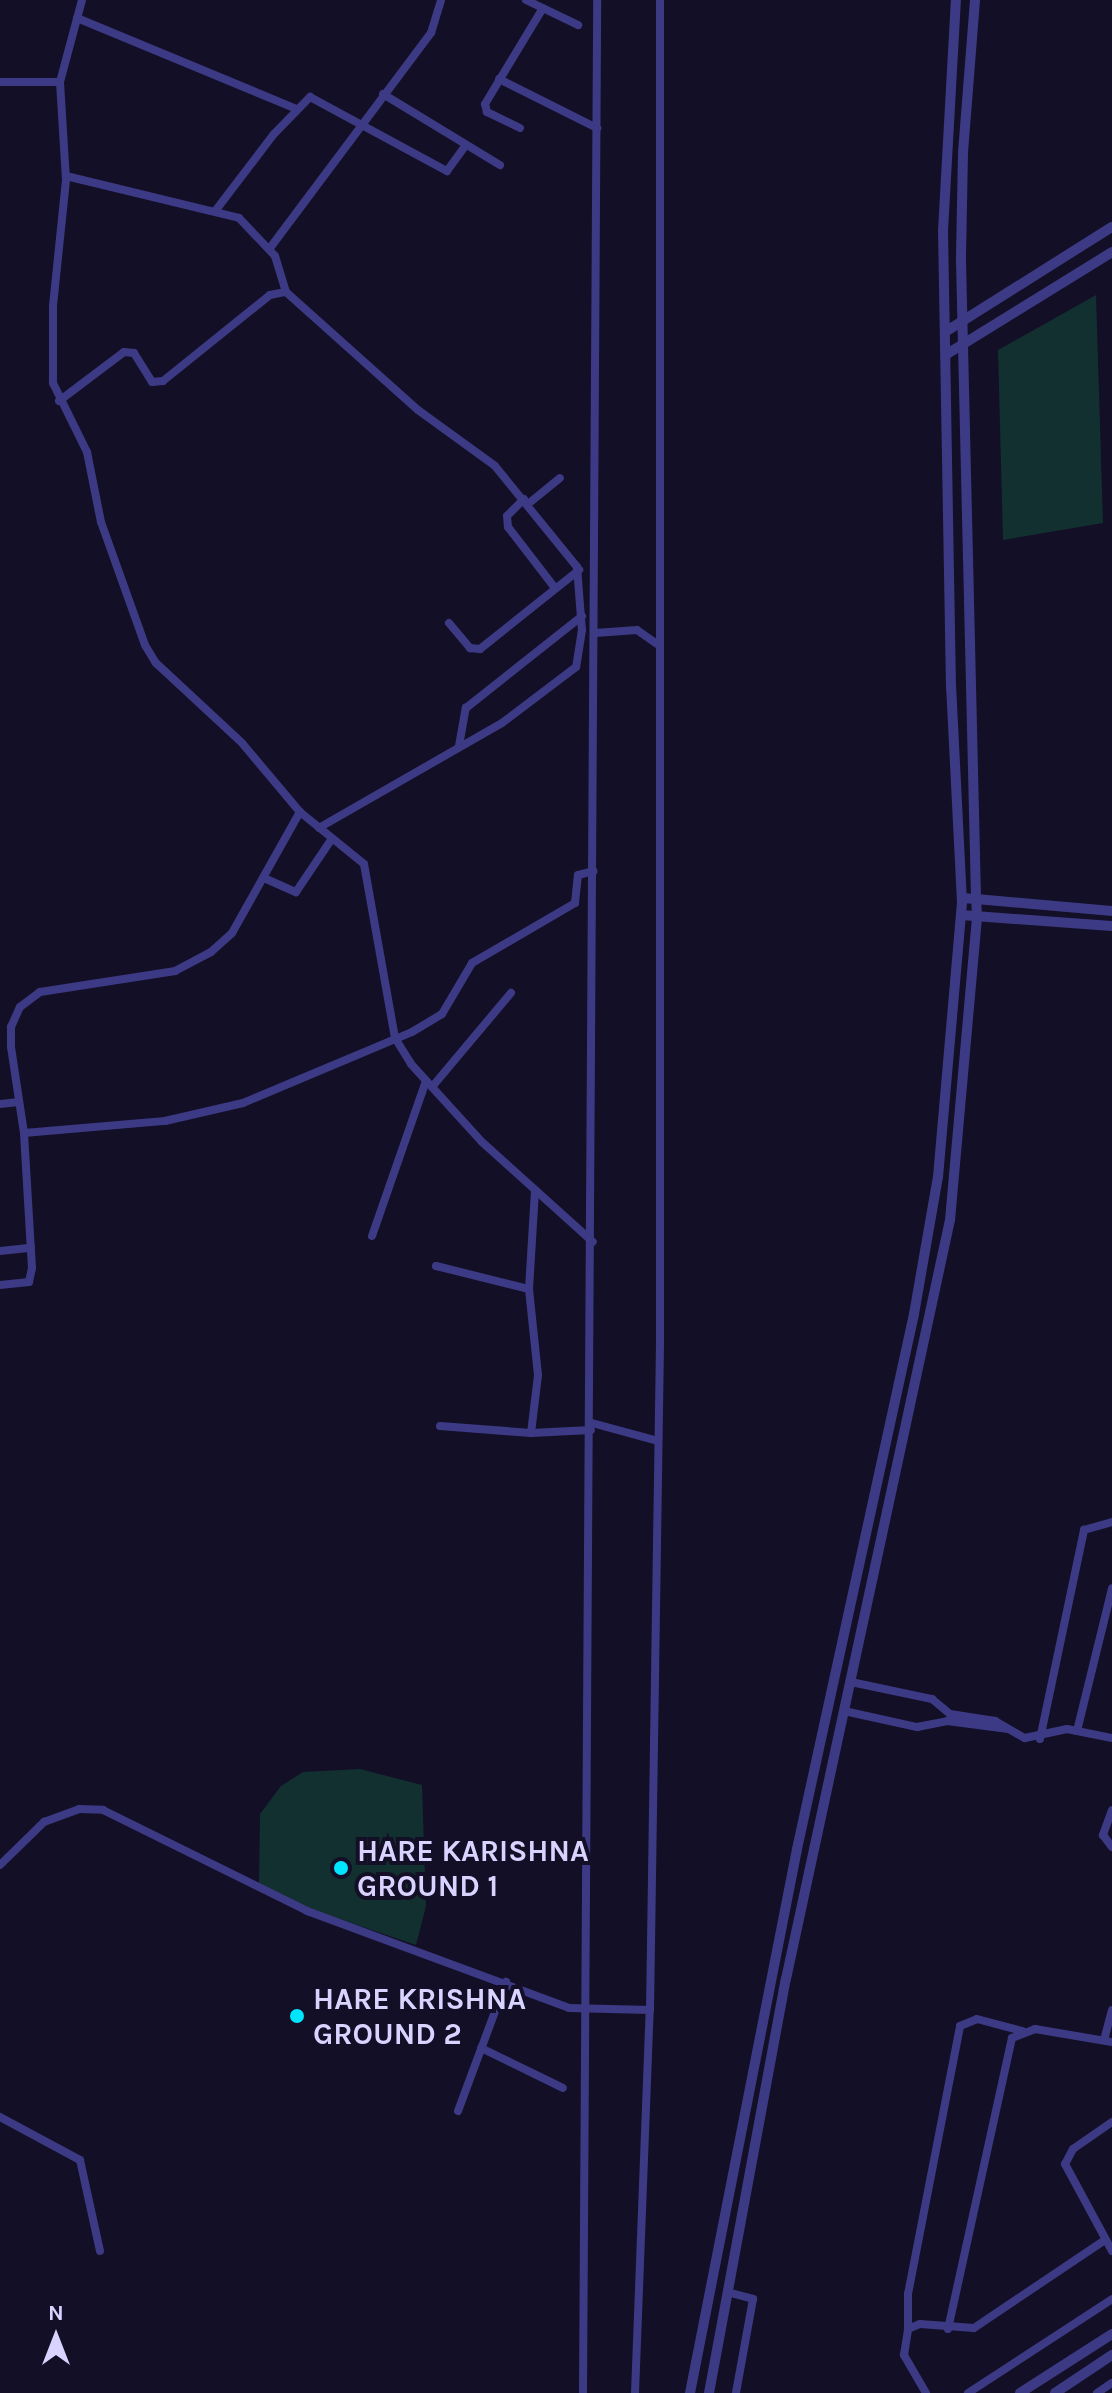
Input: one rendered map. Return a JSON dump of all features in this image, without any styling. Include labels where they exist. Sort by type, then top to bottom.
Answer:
[{"type":"street","points":[[82,0],[60,82],[66,176],[51,365],[59,401],[87,452],[101,522],[145,645],[156,663],[242,743],[300,812],[368,871],[395,1038],[429,1084],[535,1190],[593,1242]]},
{"type":"street","points":[[270,248],[436,26],[441,0]]},
{"type":"street","points":[[526,0],[578,25]]},
{"type":"street","points":[[583,2393],[592,1427],[597,0]]},
{"type":"street","points":[[635,2393],[650,2010],[658,1441],[660,0]]},
{"type":"street","points":[[690,2393],[933,1221],[962,898],[951,688],[945,332],[946,140],[956,0]]},
{"type":"street","points":[[709,2393],[732,2293],[786,1979],[854,1714],[854,1680],[950,1220],[977,916],[963,153],[975,0]]},
{"type":"street","points":[[520,128],[484,109],[543,8]]},
{"type":"street","points":[[77,18],[297,109]]},
{"type":"street","points":[[499,79],[597,128]]},
{"type":"street","points":[[0,82],[60,82]]},
{"type":"street","points":[[383,94],[500,165]]},
{"type":"street","points":[[216,210],[297,109],[316,98],[447,171],[466,145]]},
{"type":"street","points":[[66,176],[239,218],[270,248],[286,292],[418,410],[495,466],[579,570],[582,616],[576,667],[502,723],[319,828]]},
{"type":"street","points":[[945,332],[1112,227]]},
{"type":"street","points":[[947,354],[965,340],[1112,252]]},
{"type":"street","points":[[59,401],[124,352],[134,353],[152,382],[163,381],[270,295],[286,292]]},
{"type":"street","points":[[555,588],[508,527],[507,516],[560,478]]},
{"type":"street","points":[[449,623],[470,648],[480,649],[579,570]]},
{"type":"street","points":[[459,746],[466,708],[582,616]]},
{"type":"street","points":[[595,633],[637,630],[657,644]]},
{"type":"street","points":[[0,1285],[29,1282],[31,1248],[24,1133],[11,1027],[20,1007],[40,992],[194,964],[232,933],[300,812]]},
{"type":"street","points":[[264,878],[296,892],[331,840]]},
{"type":"street","points":[[24,1133],[165,1121],[243,1103],[395,1038],[442,1014],[475,960],[575,903],[578,875],[594,871]]},
{"type":"street","points":[[962,898],[1112,911]]},
{"type":"street","points":[[961,915],[1112,926]]},
{"type":"street","points":[[372,1236],[429,1084],[511,993]]},
{"type":"street","points":[[0,1031],[11,1027]]},
{"type":"street","points":[[0,1104],[19,1102]]},
{"type":"street","points":[[531,1433],[538,1375],[529,1289],[535,1190]]},
{"type":"street","points":[[0,1251],[31,1248]]},
{"type":"street","points":[[436,1266],[529,1289]]},
{"type":"street","points":[[440,1426],[531,1433],[592,1427],[658,1441]]},
{"type":"street","points":[[1040,1739],[1084,1530],[1112,1522]]},
{"type":"street","points":[[1077,1731],[1112,1588]]},
{"type":"street","points":[[837,1673],[870,1685],[932,1699],[950,1714],[1009,1729],[1025,1738],[1040,1739],[1060,1730],[1112,1738]]},
{"type":"street","points":[[854,1714],[917,1727],[947,1721],[1009,1729]]},
{"type":"street","points":[[0,1865],[44,1822],[79,1809],[103,1810],[307,1911],[586,2011],[650,2010]]},
{"type":"street","points":[[1112,1810],[1103,1835],[1112,1847]]},
{"type":"street","points":[[458,2111],[506,1982]]},
{"type":"street","points":[[926,2393],[904,2355],[908,2294],[960,2026],[977,2019],[1022,2031],[1056,2030],[1108,2041],[1112,2010]]},
{"type":"street","points":[[948,2329],[1012,2038],[1022,2031]]},
{"type":"street","points":[[481,2048],[563,2088]]},
{"type":"street","points":[[0,2117],[77,2156],[100,2251]]},
{"type":"street","points":[[1112,2122],[1073,2149],[1065,2164],[1112,2251]]},
{"type":"street","points":[[908,2329],[920,2324],[948,2329],[974,2328],[1105,2240]]},
{"type":"street","points":[[732,2293],[751,2296],[736,2393]]},
{"type":"street","points":[[968,2393],[1112,2299]]},
{"type":"street","points":[[1020,2393],[1112,2334]]},
{"type":"street","points":[[1055,2393],[1112,2355]]},
{"type":"street","points":[[1097,2393],[1112,2383]]},
{"type":"green space","points":[[1096,295],[1103,523],[1003,540],[998,350]]},
{"type":"green space","name":"HARE KARISHNA GROUND 1","points":[[360,1769],[422,1785],[426,1906],[416,1945],[307,1908],[259,1883],[260,1814],[281,1786],[303,1772]]},
{"type":"place","name":"HARE KARISHNA GROUND 1","points":[[341,1868]]},
{"type":"place","name":"HARE KRISHNA GROUND 2","points":[[297,2016]]}]
